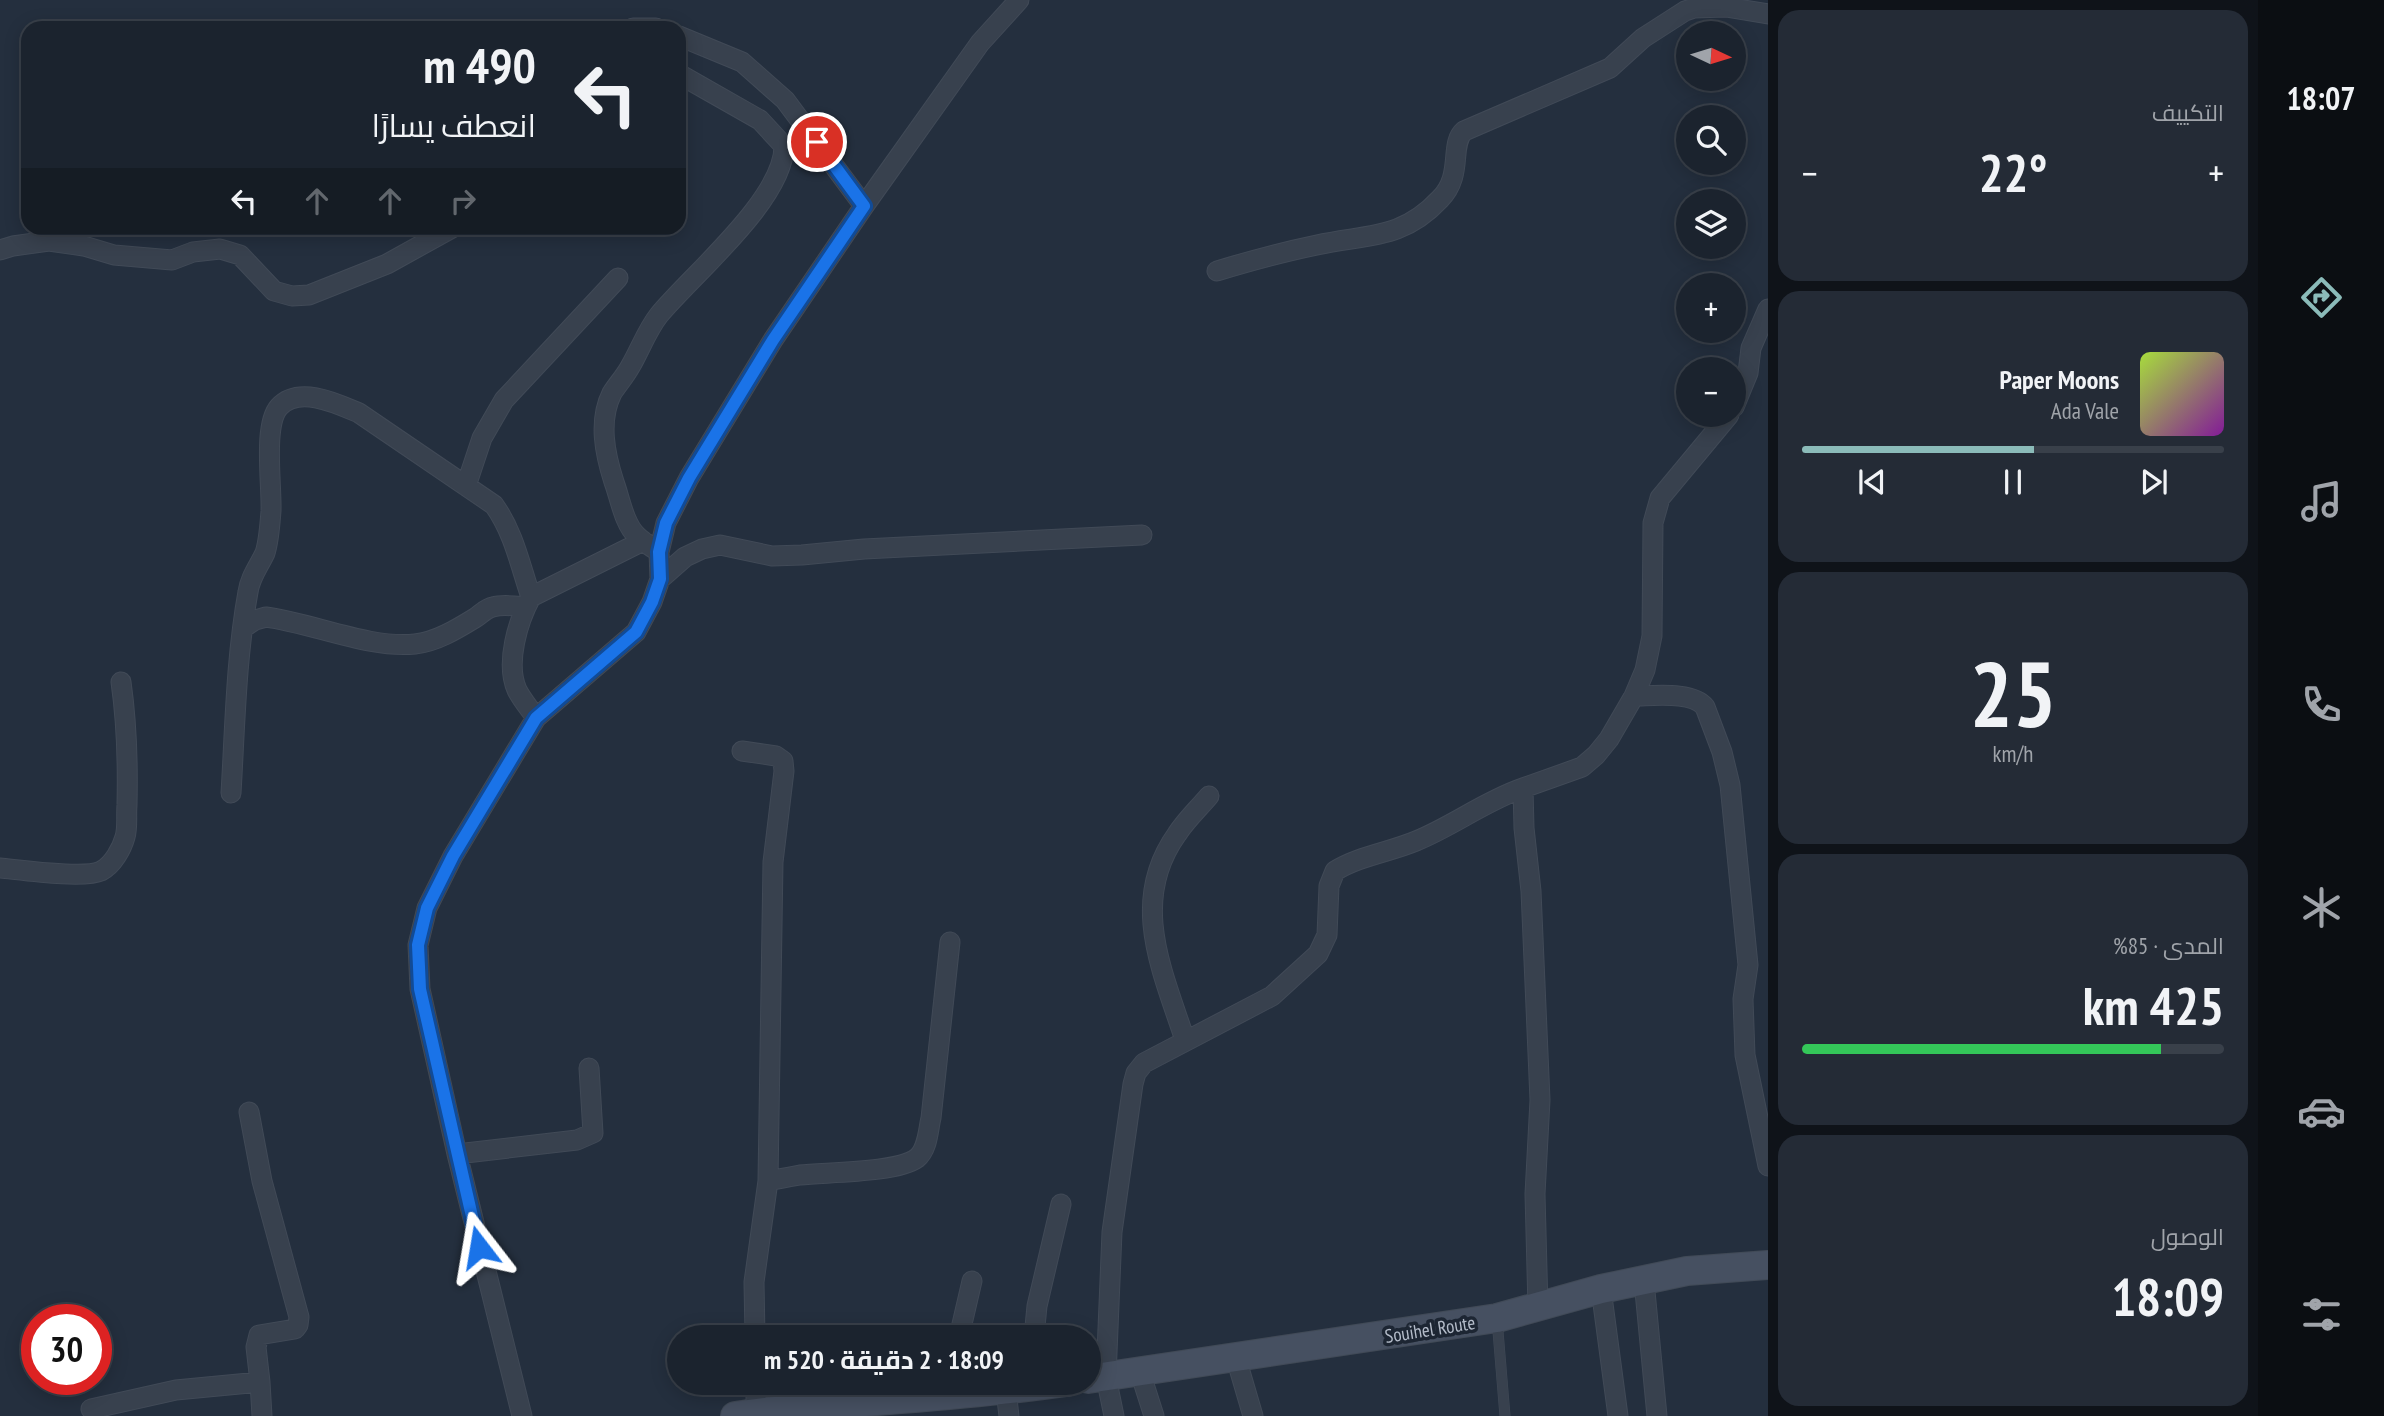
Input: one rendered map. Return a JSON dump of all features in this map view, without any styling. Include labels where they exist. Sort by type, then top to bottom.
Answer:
[{"type":"main road","name":"Souihel Route","points":[[1101,1377],[1497,1318],[1601,1289],[1687,1271],[1768,1265]]},
{"type":"main road","points":[[746,1414],[806,1405],[891,1408],[931,1395]]},
{"type":"street","points":[[243,628],[266,617],[385,642],[416,644],[452,631],[491,607],[528,602],[651,546],[773,340],[864,206],[981,43],[1019,0]]},
{"type":"street","points":[[1217,271],[1315,245],[1392,232],[1408,226],[1432,208],[1451,187],[1457,143],[1459,135],[1464,131],[1610,68],[1643,38],[1685,11],[1726,6],[1768,13]]},
{"type":"street","points":[[686,39],[742,62],[785,100],[864,206]]},
{"type":"street","points":[[660,579],[651,546],[635,535],[625,515],[604,440],[605,418],[611,395],[656,318],[754,211],[776,178],[784,160],[784,146],[760,120],[686,78]]},
{"type":"street","points":[[0,250],[49,242],[84,246],[114,255],[172,260],[220,249],[240,255],[274,291],[292,296],[309,295],[376,268],[439,235]]},
{"type":"street","points":[[466,486],[482,438],[504,400],[618,278]]},
{"type":"street","points":[[1746,378],[1751,348],[1768,309]]},
{"type":"street","points":[[231,793],[248,589],[266,551],[271,512],[271,417],[281,404],[298,398],[317,398],[359,413],[494,505],[514,540],[528,602],[512,664],[518,690],[536,718]]},
{"type":"street","points":[[1101,1339],[1112,1232],[1136,1073],[1144,1063],[1272,996],[1318,954],[1327,935],[1329,886],[1335,871],[1419,840],[1499,796],[1582,767],[1596,755],[1634,696],[1645,670],[1652,636],[1653,523],[1660,498],[1719,427]]},
{"type":"street","points":[[522,1416],[457,1154],[420,989],[418,945],[427,908],[453,856],[536,718],[636,632],[652,602],[660,579],[685,557],[702,549],[720,545],[772,556],[1142,535]]},
{"type":"street","points":[[0,868],[81,874],[99,872],[107,867],[117,854],[125,835],[127,796],[128,734],[121,682]]},
{"type":"street","points":[[1634,696],[1690,697],[1700,701],[1705,707],[1727,767],[1748,965],[1743,999],[1745,1055],[1768,1166]]},
{"type":"street","points":[[741,751],[776,756],[783,761],[784,771],[773,862],[768,1181],[754,1282],[755,1325]]},
{"type":"street","points":[[1523,788],[1524,828],[1531,891],[1539,1087],[1535,1194],[1538,1308]]},
{"type":"street","points":[[1185,1040],[1155,946],[1151,919],[1152,890],[1161,863],[1176,834],[1209,796]]},
{"type":"street","points":[[768,1181],[800,1175],[886,1167],[907,1163],[919,1157],[926,1145],[931,1118],[950,942]]},
{"type":"street","points":[[457,1154],[577,1139],[593,1133],[589,1068]]},
{"type":"street","points":[[249,1112],[262,1181],[299,1317],[295,1329],[259,1335],[256,1347],[262,1416]]},
{"type":"street","points":[[1035,1325],[1037,1306],[1062,1204]]},
{"type":"street","points":[[962,1325],[972,1281]]},
{"type":"street","points":[[1644,1281],[1657,1416]]},
{"type":"street","points":[[1601,1289],[1618,1416]]},
{"type":"street","points":[[1236,1358],[1253,1416]]},
{"type":"street","points":[[1140,1372],[1154,1416]]},
{"type":"street","points":[[92,1409],[176,1390],[260,1382]]},
{"type":"street","points":[[1101,1387],[1114,1416]]},
{"type":"street","points":[[746,1414],[751,1395]]},
{"type":"lane","points":[[1497,1318],[1504,1416]]},
{"type":"route","points":[[479,1247],[420,989],[418,945],[427,908],[453,856],[536,718],[636,632],[652,602],[660,579],[659,552],[666,523],[689,478],[773,340],[864,206],[817,142]]}]
